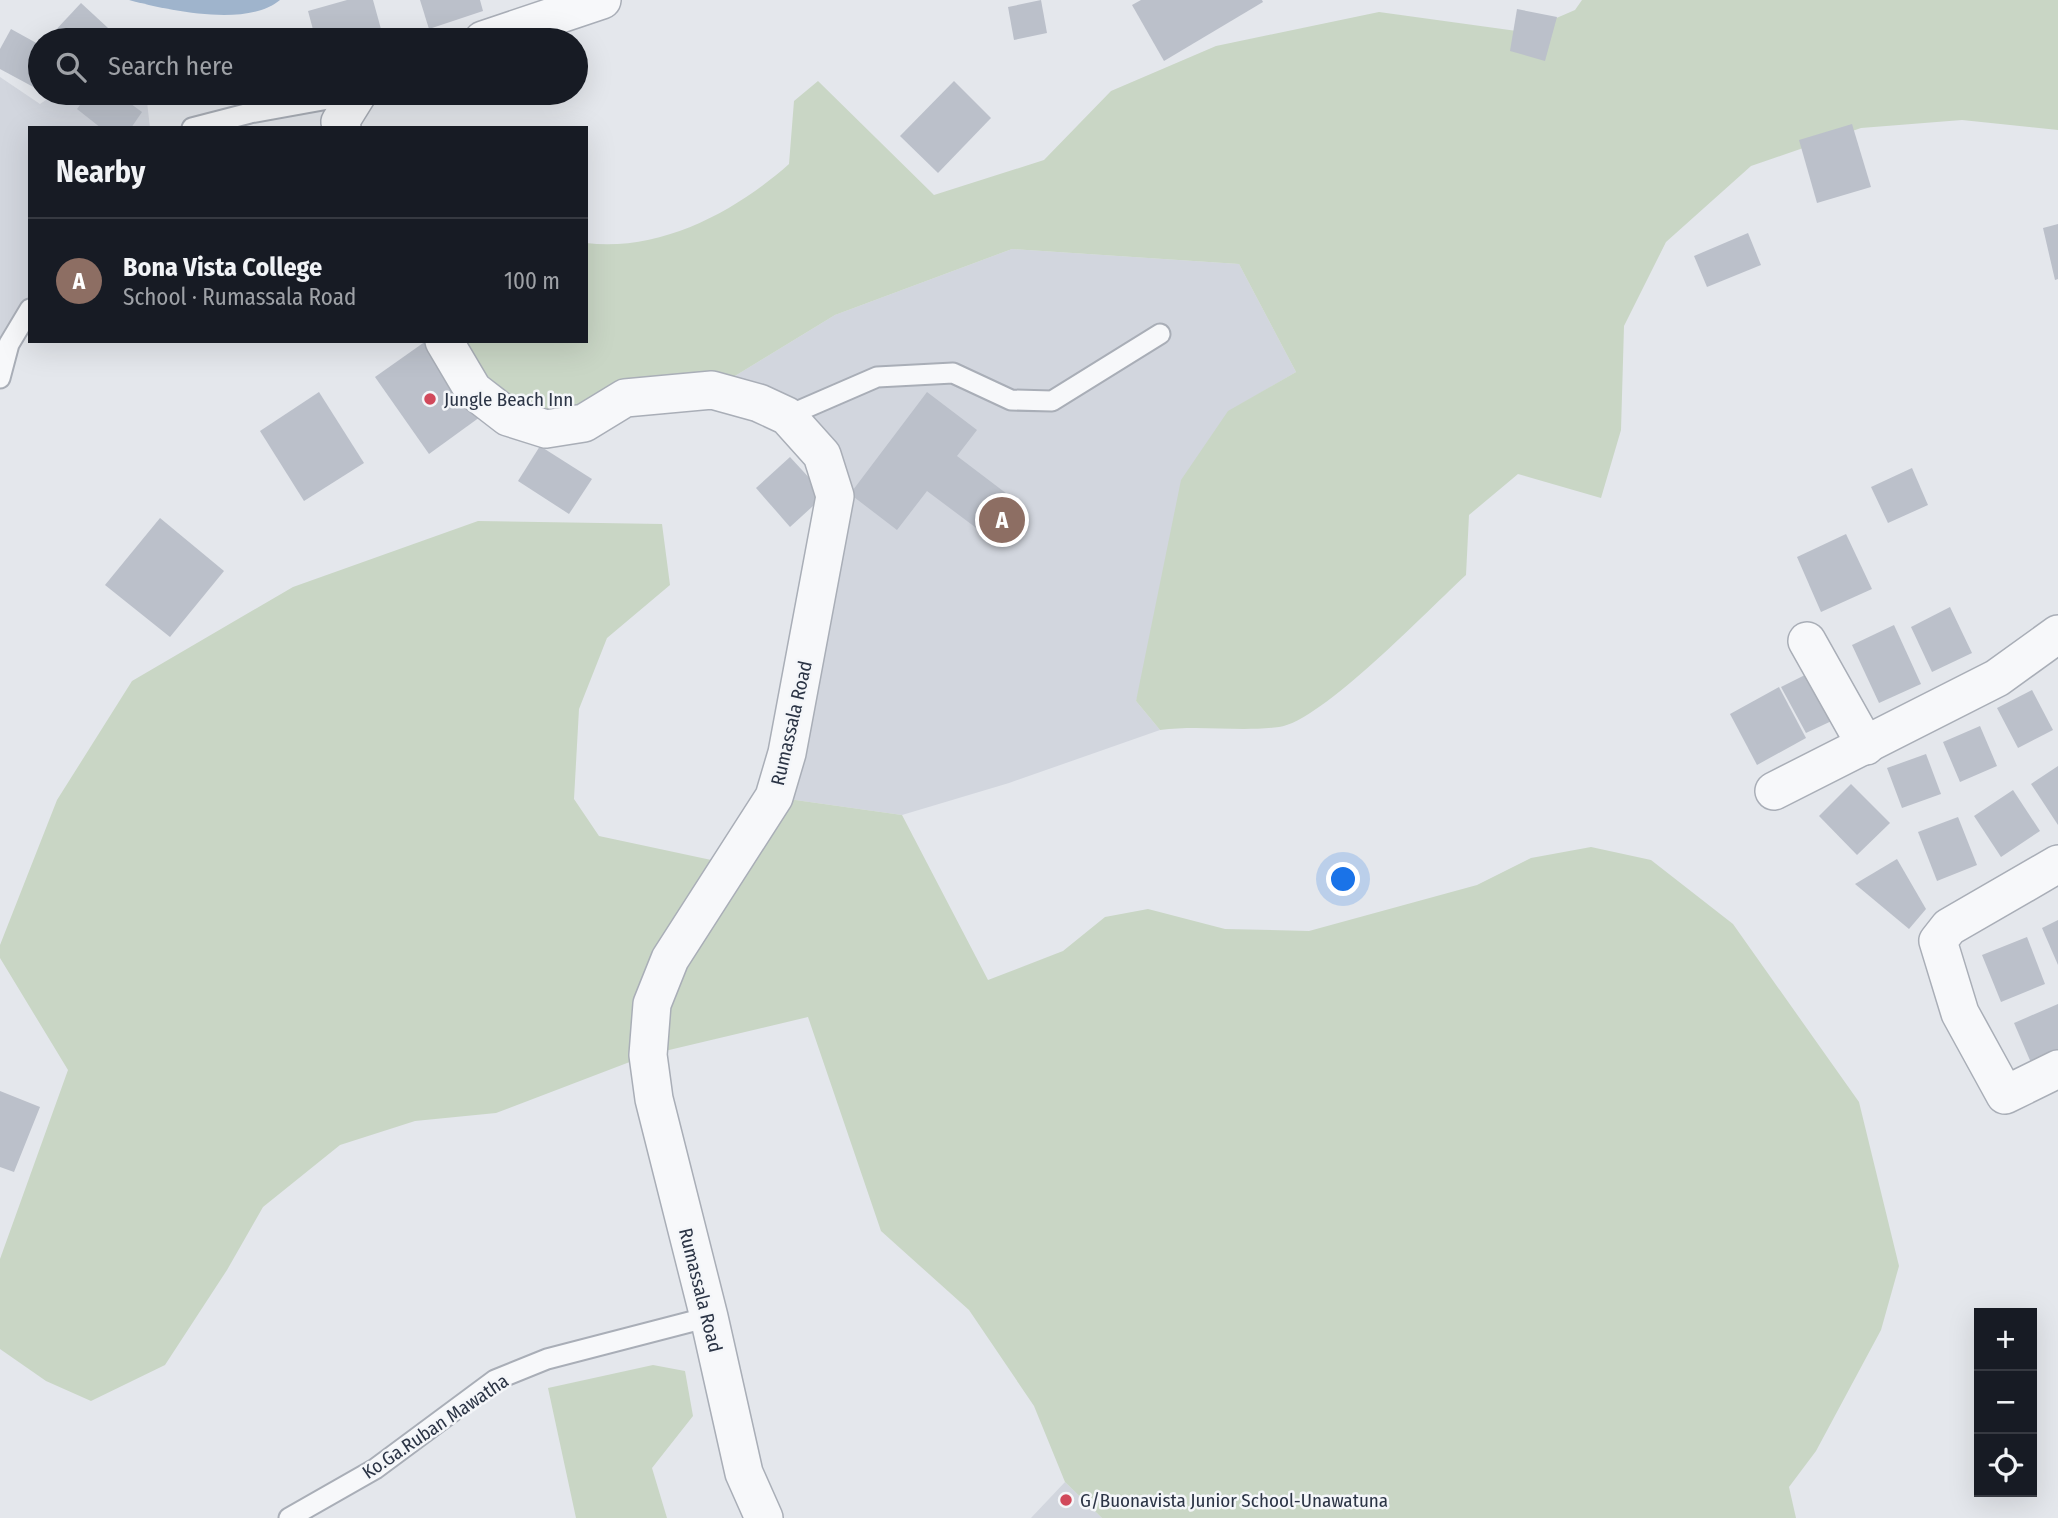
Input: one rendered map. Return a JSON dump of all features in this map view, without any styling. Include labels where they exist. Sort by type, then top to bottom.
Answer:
[{"type":"street","points":[[519,28],[602,0]]},
{"type":"street","points":[[341,126],[340,122],[350,105]]},
{"type":"street","name":"Rumassala Road","points":[[445,343],[473,390],[508,417],[546,429],[584,423],[625,398],[712,390],[759,403],[787,416],[822,455],[835,496],[787,753],[774,797],[670,959],[652,1004],[648,1055],[654,1099],[709,1317],[744,1473],[764,1518]]},
{"type":"street","points":[[1774,791],[1997,678],[2058,634]]},
{"type":"street","points":[[1807,641],[1866,746]]},
{"type":"street","points":[[2058,864],[1949,927],[1938,941],[1959,1013],[2005,1095],[2058,1069]]},
{"type":"lane","points":[[200,126],[293,105]]},
{"type":"lane","points":[[0,378],[9,344],[28,312]]},
{"type":"lane","points":[[787,416],[877,377],[953,373],[1011,400],[1052,401],[1160,334]]},
{"type":"lane","name":"Ko.Ga.Ruban Mawatha","points":[[289,1518],[374,1469],[495,1380],[547,1359],[709,1317]]},
{"type":"shaded area","points":[[0,77],[28,96],[28,105],[147,105],[150,126],[28,126],[28,314],[0,378]]},
{"type":"shaded area","points":[[1012,249],[1239,264],[1296,372],[1228,412],[1136,701],[1160,730],[1009,783],[902,815],[774,797],[822,455],[712,390],[835,315]]},
{"type":"shaded area","name":"G/Buonavista Junior School-Unawatuna","points":[[1065,1482],[1102,1518],[1031,1518]]},
{"type":"green space","points":[[1582,0],[2058,0],[2058,130],[1962,120],[1861,128],[1751,166],[1666,242],[1624,326],[1621,430],[1601,498],[1518,474],[1469,515],[1466,575],[1375,662],[1347,685],[1321,706],[1298,720],[1279,727],[1160,730],[1136,701],[1181,480],[1228,411],[1296,372],[1239,264],[1012,249],[835,315],[712,390],[546,429],[446,343],[588,343],[588,243],[614,244],[669,235],[721,212],[768,182],[789,164],[794,101],[818,81],[934,195],[1044,160],[1111,91],[1216,46],[1379,12],[1524,32],[1575,10]]},
{"type":"green space","points":[[478,521],[662,524],[670,585],[607,638],[579,709],[574,799],[599,836],[730,864],[774,797],[902,815],[988,980],[1063,951],[1105,917],[1148,909],[1225,929],[1309,931],[1477,885],[1531,858],[1591,847],[1651,860],[1733,924],[1859,1102],[1899,1266],[1881,1330],[1816,1451],[1789,1487],[1796,1518],[1102,1518],[1065,1482],[1034,1406],[969,1310],[881,1231],[808,1017],[648,1055],[496,1113],[415,1121],[340,1145],[263,1207],[227,1270],[165,1365],[91,1401],[46,1381],[0,1349],[0,1259],[68,1070],[0,958],[0,945],[57,800],[132,681],[293,587]]},
{"type":"green space","points":[[653,1365],[685,1371],[693,1416],[652,1468],[667,1518],[576,1518],[548,1388]]},
{"type":"water","points":[[129,0],[280,0],[266,8],[228,15],[185,12]]},
{"type":"building","points":[[347,0],[373,0],[381,28],[313,28],[308,11]]},
{"type":"building","points":[[420,0],[480,0],[483,11],[429,28]]},
{"type":"building","points":[[1041,0],[1047,33],[1014,40],[1008,7]]},
{"type":"building","points":[[1141,0],[1263,2],[1164,61],[1132,5]]},
{"type":"building","points":[[81,3],[108,28],[58,28]]},
{"type":"building","points":[[1517,9],[1557,17],[1545,61],[1510,51]]},
{"type":"building","points":[[11,29],[28,38],[28,84],[0,69],[0,49]]},
{"type":"building","points":[[954,81],[991,118],[938,173],[900,136]]},
{"type":"building","points":[[80,105],[132,105],[142,112],[132,126],[98,126],[77,109]]},
{"type":"building","points":[[1852,124],[1871,187],[1817,203],[1799,140]]},
{"type":"building","points":[[2058,224],[2058,279],[2055,280],[2043,228]]},
{"type":"building","points":[[1748,233],[1761,265],[1707,287],[1694,256]]},
{"type":"building","points":[[423,343],[427,343],[480,417],[429,454],[375,377]]},
{"type":"building","points":[[319,392],[364,463],[304,501],[260,431]]},
{"type":"building","points":[[927,392],[977,430],[957,456],[1011,497],[983,533],[927,491],[897,530],[850,494]]},
{"type":"building","points":[[540,446],[592,479],[569,514],[518,481]]},
{"type":"building","points":[[790,457],[825,495],[790,527],[756,488]]},
{"type":"building","points":[[1912,468],[1928,505],[1888,523],[1871,487]]},
{"type":"building","points":[[160,518],[224,571],[170,637],[105,585]]},
{"type":"building","points":[[1846,534],[1872,589],[1821,612],[1797,557]]},
{"type":"building","points":[[1950,607],[1972,653],[1932,672],[1911,627]]},
{"type":"building","points":[[1894,625],[1921,684],[1879,703],[1852,645]]},
{"type":"building","points":[[1815,670],[1838,718],[1806,733],[1781,687]]},
{"type":"building","points":[[1779,687],[1806,738],[1757,765],[1730,714]]},
{"type":"building","points":[[2032,690],[2053,730],[2018,748],[1997,708]]},
{"type":"building","points":[[1980,726],[1997,766],[1960,782],[1943,742]]},
{"type":"building","points":[[1926,754],[1941,794],[1902,808],[1887,768]]},
{"type":"building","points":[[2058,766],[2058,825],[2031,784]]},
{"type":"building","points":[[1851,784],[1890,823],[1857,855],[1819,816]]},
{"type":"building","points":[[2013,790],[2040,831],[2001,857],[1974,816]]},
{"type":"building","points":[[1958,817],[1977,865],[1937,881],[1918,832]]},
{"type":"building","points":[[1897,859],[1926,909],[1909,929],[1855,884]]},
{"type":"building","points":[[2058,920],[2058,965],[2042,928]]},
{"type":"building","points":[[2027,937],[2045,984],[2001,1002],[1982,955]]},
{"type":"building","points":[[2058,1004],[2058,1054],[2032,1065],[2014,1023]]},
{"type":"building","points":[[0,1091],[40,1107],[14,1172],[0,1167]]},
{"type":"place","name":"Jungle Beach Inn","points":[[430,399]]},
{"type":"place","name":"Bona Vista College","points":[[1002,520]]},
{"type":"place","name":"G/Buonavista Junior School-Unawatuna","points":[[1066,1500]]}]
